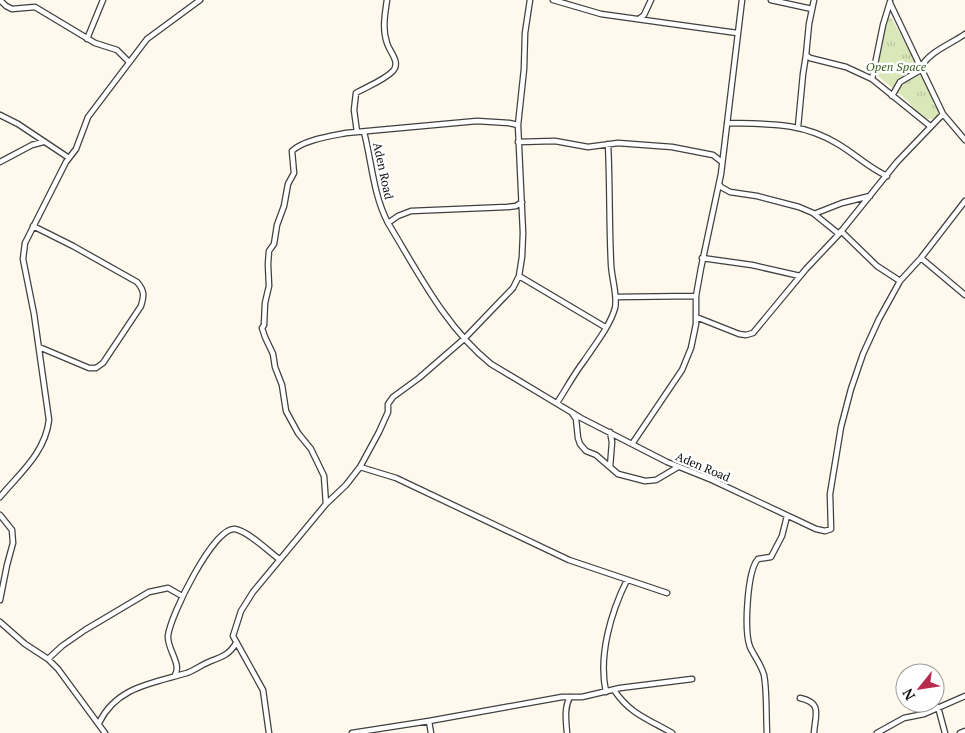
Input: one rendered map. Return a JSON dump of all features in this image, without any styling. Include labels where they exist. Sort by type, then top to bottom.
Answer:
[{"type":"street","points":[[0,0],[12,9],[35,7],[87,39],[117,50],[129,62]]},
{"type":"street","points":[[87,39],[103,0]]},
{"type":"street","points":[[0,497],[31,462],[48,432],[49,420],[23,259],[25,243],[69,158],[76,149],[88,118],[148,39],[200,0]]},
{"type":"street","points":[[357,132],[354,110],[356,92],[384,78],[396,66],[395,58],[385,39],[384,27],[387,0]]},
{"type":"street","points":[[269,733],[263,690],[233,636],[241,611],[253,592],[279,559],[360,467],[388,412],[388,404],[393,396],[419,378],[464,339],[513,288],[519,276],[522,257],[522,202],[518,125],[524,69],[525,33],[530,0]]},
{"type":"street","points":[[553,0],[568,2],[601,14],[737,33]]},
{"type":"street","points":[[639,19],[652,0]]},
{"type":"street","points":[[632,444],[682,370],[691,348],[702,258],[719,183],[742,0]]},
{"type":"street","points":[[771,0],[812,9]]},
{"type":"street","points":[[798,127],[806,51],[814,0]]},
{"type":"street","points":[[890,1],[943,114],[965,140]]},
{"type":"street","points":[[872,79],[890,1]]},
{"type":"street","points":[[892,96],[900,82],[922,68],[924,61],[931,55],[965,34]]},
{"type":"street","points":[[806,55],[846,67],[872,79],[930,126]]},
{"type":"street","points":[[696,317],[739,334],[750,335],[800,276],[840,233],[886,176],[943,114]]},
{"type":"street","points":[[0,115],[18,124],[69,158]]},
{"type":"street","name":"Aden Road","points":[[326,504],[324,476],[311,449],[298,433],[288,416],[282,385],[275,367],[274,354],[263,333],[269,286],[269,252],[276,238],[277,225],[284,206],[288,184],[294,173],[292,151],[298,146],[339,134],[477,121],[518,125]]},
{"type":"street","points":[[727,122],[798,127],[819,133],[886,176]]},
{"type":"street","name":"Aden Road","points":[[364,132],[373,182],[380,208],[388,223],[435,299],[464,339],[491,364],[572,412],[632,444],[678,467],[699,474],[787,516],[825,531],[831,529],[830,494],[842,427],[851,389],[863,354],[879,319],[900,281],[921,258],[965,201]]},
{"type":"street","points":[[518,142],[555,141],[588,147],[608,144],[672,147],[713,154],[723,152]]},
{"type":"street","points":[[0,162],[28,147],[43,142]]},
{"type":"street","points":[[557,403],[605,328],[613,312],[616,297],[611,260],[608,144]]},
{"type":"street","points":[[713,154],[722,162]]},
{"type":"street","points":[[719,183],[721,187],[730,192],[775,200],[799,207],[814,214],[840,233],[877,266],[900,281]]},
{"type":"street","points":[[716,195],[730,192]]},
{"type":"street","points":[[814,214],[842,203],[870,196]]},
{"type":"street","points":[[388,223],[411,210],[507,207],[516,206],[522,202]]},
{"type":"street","points":[[33,226],[137,282],[142,288],[144,295],[141,306],[103,363],[96,368],[89,368],[38,347]]},
{"type":"street","points":[[702,258],[752,265],[800,276]]},
{"type":"street","points":[[921,258],[965,295]]},
{"type":"street","points":[[519,276],[605,328]]},
{"type":"street","points":[[616,297],[696,296]]},
{"type":"street","points":[[572,412],[576,419],[580,444],[586,451],[596,455],[621,475],[645,480],[656,480],[678,467]]},
{"type":"street","points":[[610,432],[612,442],[610,466]]},
{"type":"street","points":[[360,467],[394,477],[569,560],[668,593]]},
{"type":"street","points":[[0,515],[12,530],[13,543],[0,600]]},
{"type":"street","points":[[767,733],[765,681],[759,661],[750,645],[746,615],[753,568],[758,559],[771,557],[782,536],[787,516]]},
{"type":"street","points":[[175,675],[178,671],[168,637],[182,596],[198,566],[219,539],[229,530],[236,529],[244,532],[279,559]]},
{"type":"street","points":[[606,692],[604,667],[606,642],[612,617],[627,580]]},
{"type":"street","points":[[48,658],[85,630],[149,592],[168,588],[182,596]]},
{"type":"street","points":[[0,622],[25,644],[48,658],[105,733]]},
{"type":"street","points":[[98,723],[107,710],[124,694],[138,686],[187,672],[218,659],[227,654],[236,643]]},
{"type":"street","points":[[352,733],[533,702],[582,697],[614,690],[692,679]]},
{"type":"street","points":[[614,690],[620,699],[639,716],[672,733]]},
{"type":"street","points":[[945,704],[965,696]]},
{"type":"street","points":[[567,733],[566,704],[570,697]]},
{"type":"street","points":[[800,698],[809,700],[815,706],[817,714],[814,733]]},
{"type":"street","points":[[877,733],[904,718],[926,713]]},
{"type":"street","points":[[940,713],[945,733]]},
{"type":"street","points":[[429,721],[431,733]]},
{"type":"street","points":[[960,733],[965,731]]},
{"type":"green space","name":"Open Space","points":[[887,16],[892,19],[935,96],[933,104],[938,108],[940,114],[933,119],[922,119],[908,101],[877,75],[877,56]]}]
